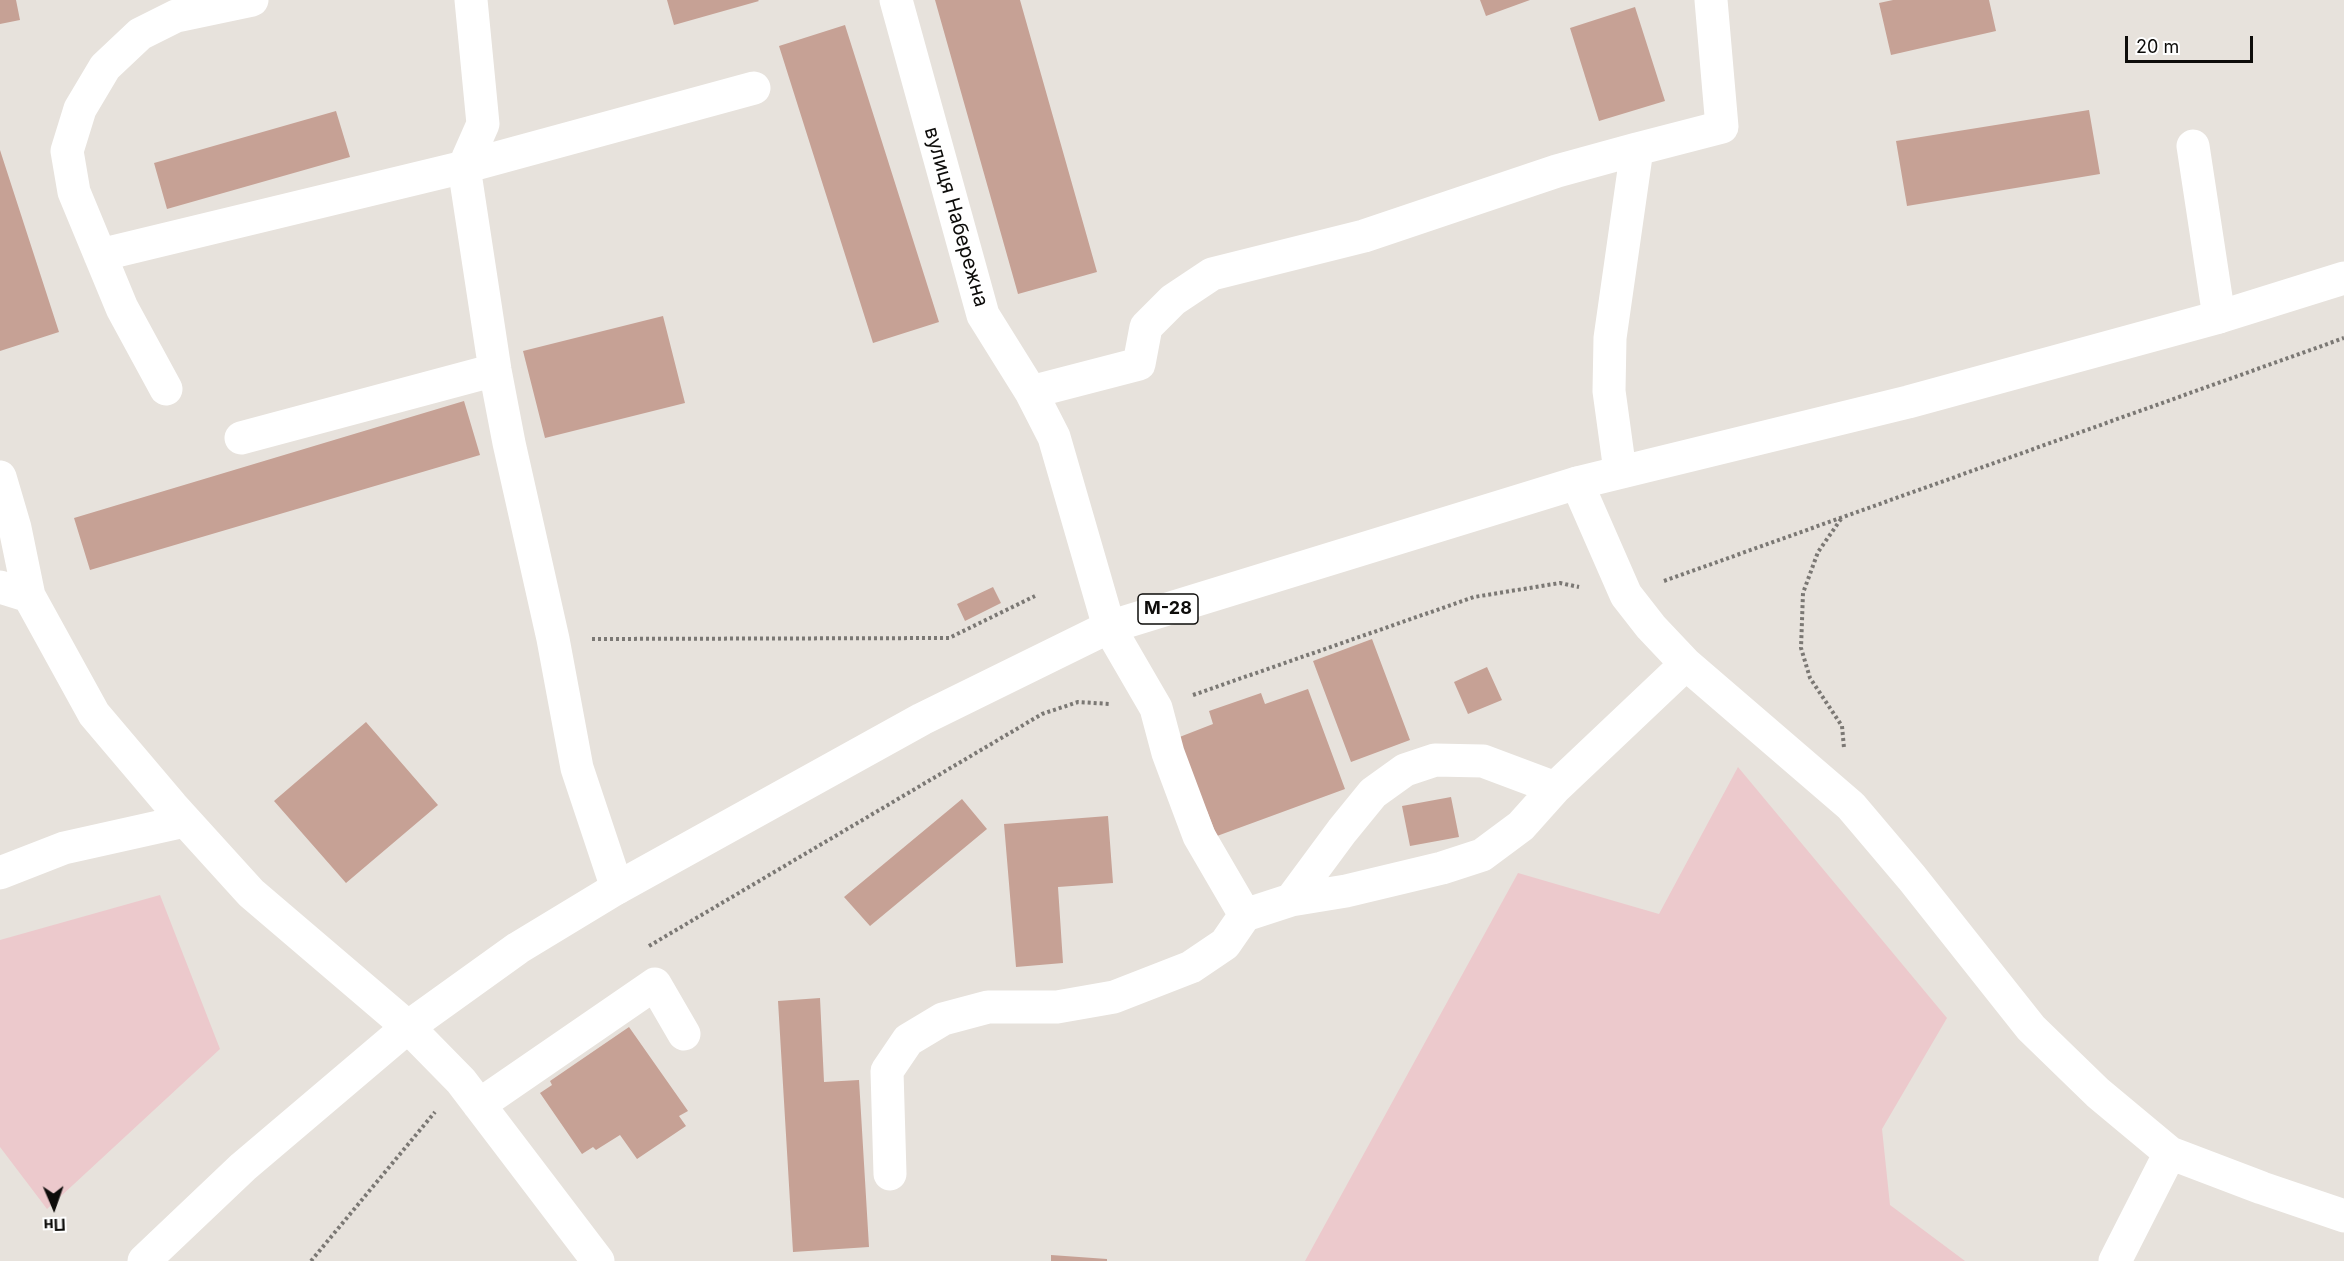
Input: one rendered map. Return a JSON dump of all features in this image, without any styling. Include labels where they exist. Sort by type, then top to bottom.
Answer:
[{"type":"main road","points":[[166,389],[122,308],[74,192],[67,151],[81,109],[105,67],[140,34],[176,16],[252,0]]},
{"type":"main road","points":[[471,0],[483,124],[464,166],[495,370],[553,639],[577,768],[617,888]]},
{"type":"main road","name":"вулиця Набережна","points":[[896,0],[983,315],[1031,392],[1054,437],[1109,627],[1156,708],[1168,753],[1199,836],[1245,915]]},
{"type":"main road","points":[[1031,392],[1139,364],[1146,327],[1173,300],[1212,274],[1364,236],[1557,171],[1722,127],[1711,0]]},
{"type":"main road","points":[[100,255],[464,166],[754,88]]},
{"type":"main road","points":[[2193,146],[2218,317]]},
{"type":"main road","points":[[1620,471],[1609,391],[1610,338],[1637,149]]},
{"type":"main road","name":"М-28","points":[[144,1261],[243,1167],[408,1027],[518,948],[617,888],[922,719],[1109,627],[1577,483],[1908,402],[2218,317],[2344,278]]},
{"type":"main road","points":[[241,438],[495,370]]},
{"type":"main road","points":[[0,477],[15,528],[14,592],[94,714],[185,821],[251,893],[408,1027],[461,1081],[598,1261]]},
{"type":"main road","points":[[1577,483],[1626,595],[1686,664],[1851,806],[1912,878],[2031,1028],[2098,1093],[2170,1153],[2344,1216]]},
{"type":"main road","points":[[890,1174],[887,1071],[908,1040],[943,1019],[988,1007],[1057,1007],[1114,997],[1191,967],[1224,944],[1245,915],[1291,900],[1346,891],[1442,868],[1482,855],[1521,826],[1555,788],[1686,664]]},
{"type":"main road","points":[[1291,900],[1373,793],[1405,770],[1435,760],[1483,761],[1555,788]]},
{"type":"main road","points":[[0,873],[64,848],[185,821]]},
{"type":"main road","points":[[479,1105],[655,984],[684,1034]]},
{"type":"main road","points":[[2115,1261],[2170,1153]]},
{"type":"path","points":[[1078,702],[1156,708],[1474,597],[1560,583],[1626,595],[2344,338]]},
{"type":"path","points":[[1841,519],[1818,552],[1803,593],[1801,648],[1810,678],[1842,726],[1851,806]]},
{"type":"path","points":[[553,639],[949,638],[1035,597]]},
{"type":"shaded area","points":[[1738,767],[1947,1018],[1882,1129],[1890,1205],[1965,1261],[1305,1261],[1518,873],[1659,914]]},
{"type":"shaded area","points":[[160,895],[220,1049],[47,1209],[0,1147],[0,940]]},
{"type":"building","points":[[0,0],[16,0],[20,20],[0,24]]},
{"type":"building","points":[[667,0],[758,0],[759,1],[674,25]]},
{"type":"building","points":[[935,0],[1020,0],[1097,272],[1018,294]]},
{"type":"building","points":[[1480,0],[1530,0],[1486,16]]},
{"type":"building","points":[[1893,0],[1989,0],[1996,31],[1891,55],[1879,3]]},
{"type":"building","points":[[1635,7],[1665,101],[1599,121],[1570,28]]},
{"type":"building","points":[[845,25],[939,322],[873,343],[779,46]]},
{"type":"building","points":[[2089,110],[2100,174],[1907,206],[1896,141]]},
{"type":"building","points":[[336,111],[350,157],[167,209],[154,163]]},
{"type":"building","points":[[0,150],[59,332],[0,351]]},
{"type":"building","points":[[663,316],[685,403],[545,438],[523,351]]},
{"type":"building","points":[[464,401],[480,455],[90,570],[74,518]]},
{"type":"building","points":[[993,587],[1001,603],[965,621],[957,604]]},
{"type":"building","points":[[1372,639],[1410,740],[1351,762],[1313,661]]},
{"type":"building","points":[[1487,667],[1502,700],[1468,714],[1454,682]]},
{"type":"building","points":[[1308,689],[1345,789],[1217,836],[1207,811],[1204,811],[1177,738],[1213,724],[1209,711],[1261,693],[1265,704]]},
{"type":"building","points":[[366,722],[438,805],[346,883],[274,801]]},
{"type":"building","points":[[1451,797],[1459,837],[1410,846],[1402,806]]},
{"type":"building","points":[[962,799],[987,829],[870,926],[844,897]]},
{"type":"building","points":[[1108,816],[1113,883],[1058,887],[1063,963],[1016,967],[1004,824]]},
{"type":"building","points":[[820,998],[824,1082],[859,1080],[869,1247],[793,1252],[778,1001]]},
{"type":"building","points":[[629,1027],[688,1111],[679,1116],[686,1126],[637,1159],[620,1135],[596,1150],[593,1147],[582,1154],[540,1093],[552,1085],[550,1081]]},
{"type":"building","points":[[1051,1255],[1107,1259],[1107,1261],[1051,1261]]}]
